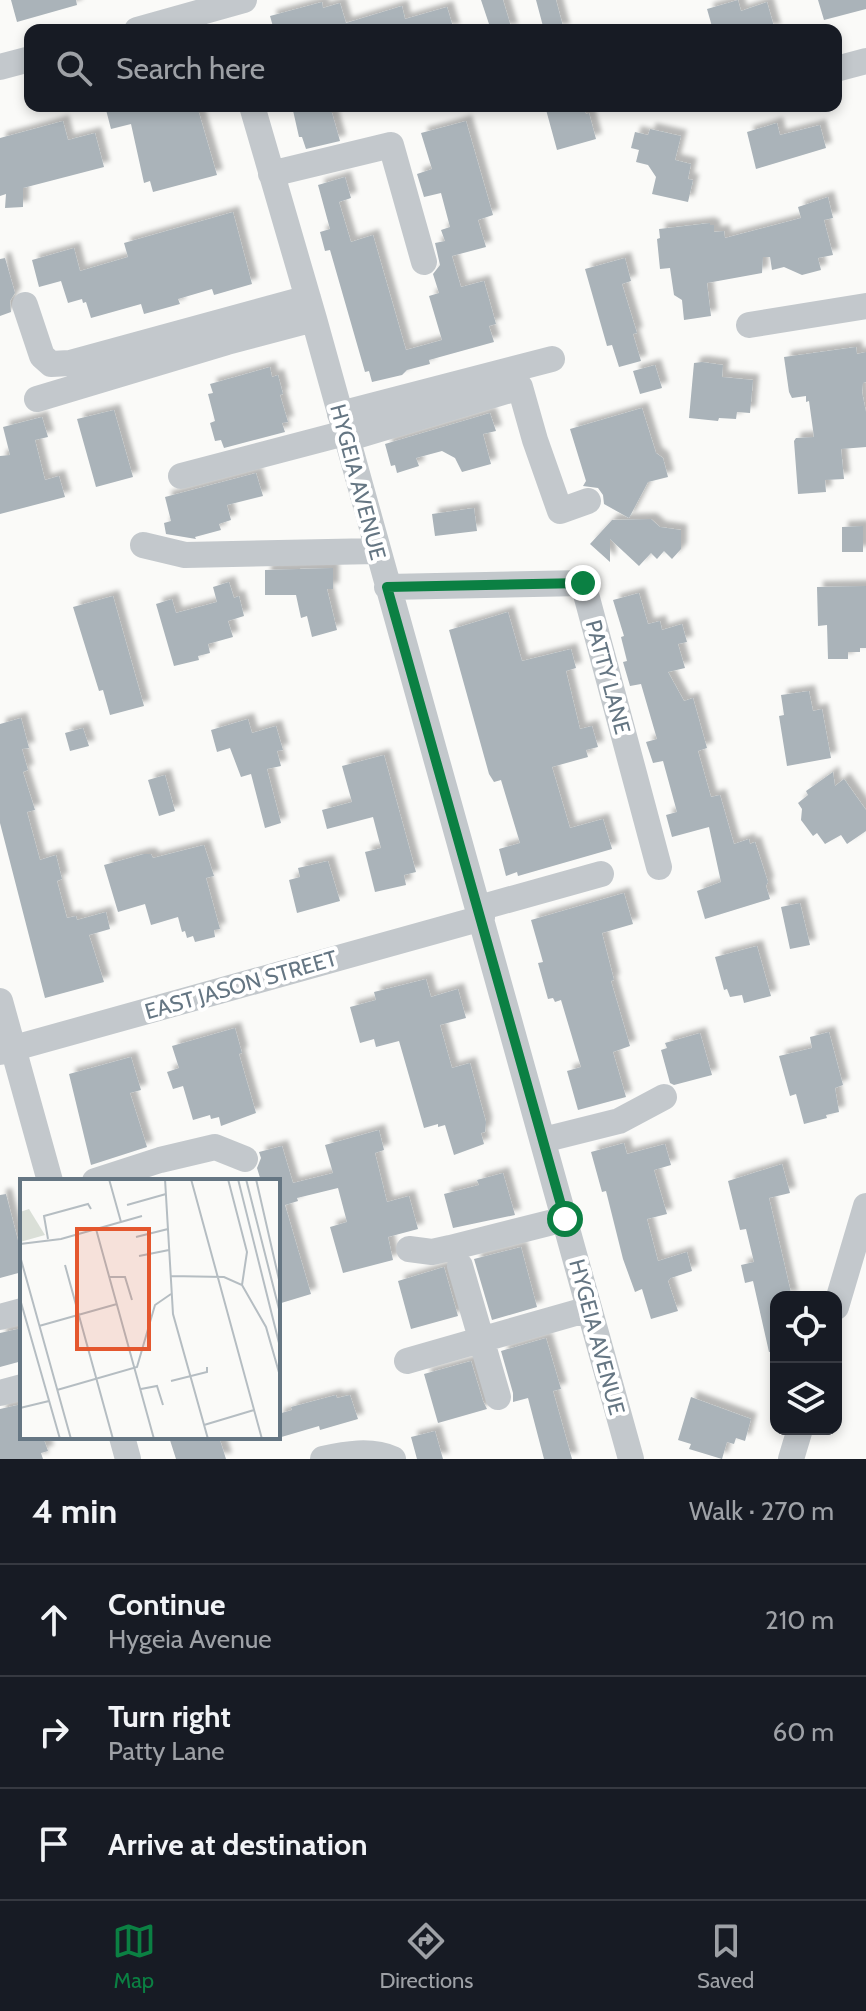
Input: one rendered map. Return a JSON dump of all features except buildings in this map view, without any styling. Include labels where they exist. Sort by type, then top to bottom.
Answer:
[{"type":"street","points":[[169,24],[232,12]]},
{"type":"street","points":[[0,67],[24,61]]},
{"type":"street","points":[[842,67],[866,61]]},
{"type":"street","name":"HYGEIA AVENUE","points":[[254,112],[631,1459]]},
{"type":"street","points":[[271,174],[391,145],[424,262]]},
{"type":"street","points":[[25,305],[42,356],[51,364],[70,363],[311,309]]},
{"type":"street","points":[[749,325],[866,306]]},
{"type":"street","points":[[37,399],[227,342],[311,309]]},
{"type":"street","points":[[181,476],[344,429],[552,359]]},
{"type":"street","points":[[344,429],[520,387],[560,511],[588,501]]},
{"type":"street","points":[[143,545],[185,555],[377,551]]},
{"type":"street","name":"PATTY LANE","points":[[387,587],[583,583],[659,867]]},
{"type":"street","name":"EAST JASON STREET","points":[[6,1051],[480,913],[601,874]]},
{"type":"street","points":[[0,1001],[6,1051],[49,1179]]},
{"type":"street","points":[[543,1140],[619,1121],[664,1097]]},
{"type":"street","points":[[101,1179],[215,1147],[245,1159]]},
{"type":"street","points":[[841,1291],[866,1206]]},
{"type":"street","points":[[409,1249],[432,1252],[565,1219]]},
{"type":"street","points":[[460,1266],[498,1397]]},
{"type":"street","points":[[407,1361],[589,1309]]},
{"type":"street","points":[[0,1317],[20,1312]]},
{"type":"street","points":[[0,1393],[20,1388]]},
{"type":"street","points":[[791,1459],[798,1435]]},
{"type":"street","points":[[123,1439],[128,1459]]},
{"type":"street","points":[[323,1459],[351,1454],[372,1454],[393,1459]]},
{"type":"route","points":[[565,1219],[387,587],[583,583]]}]
